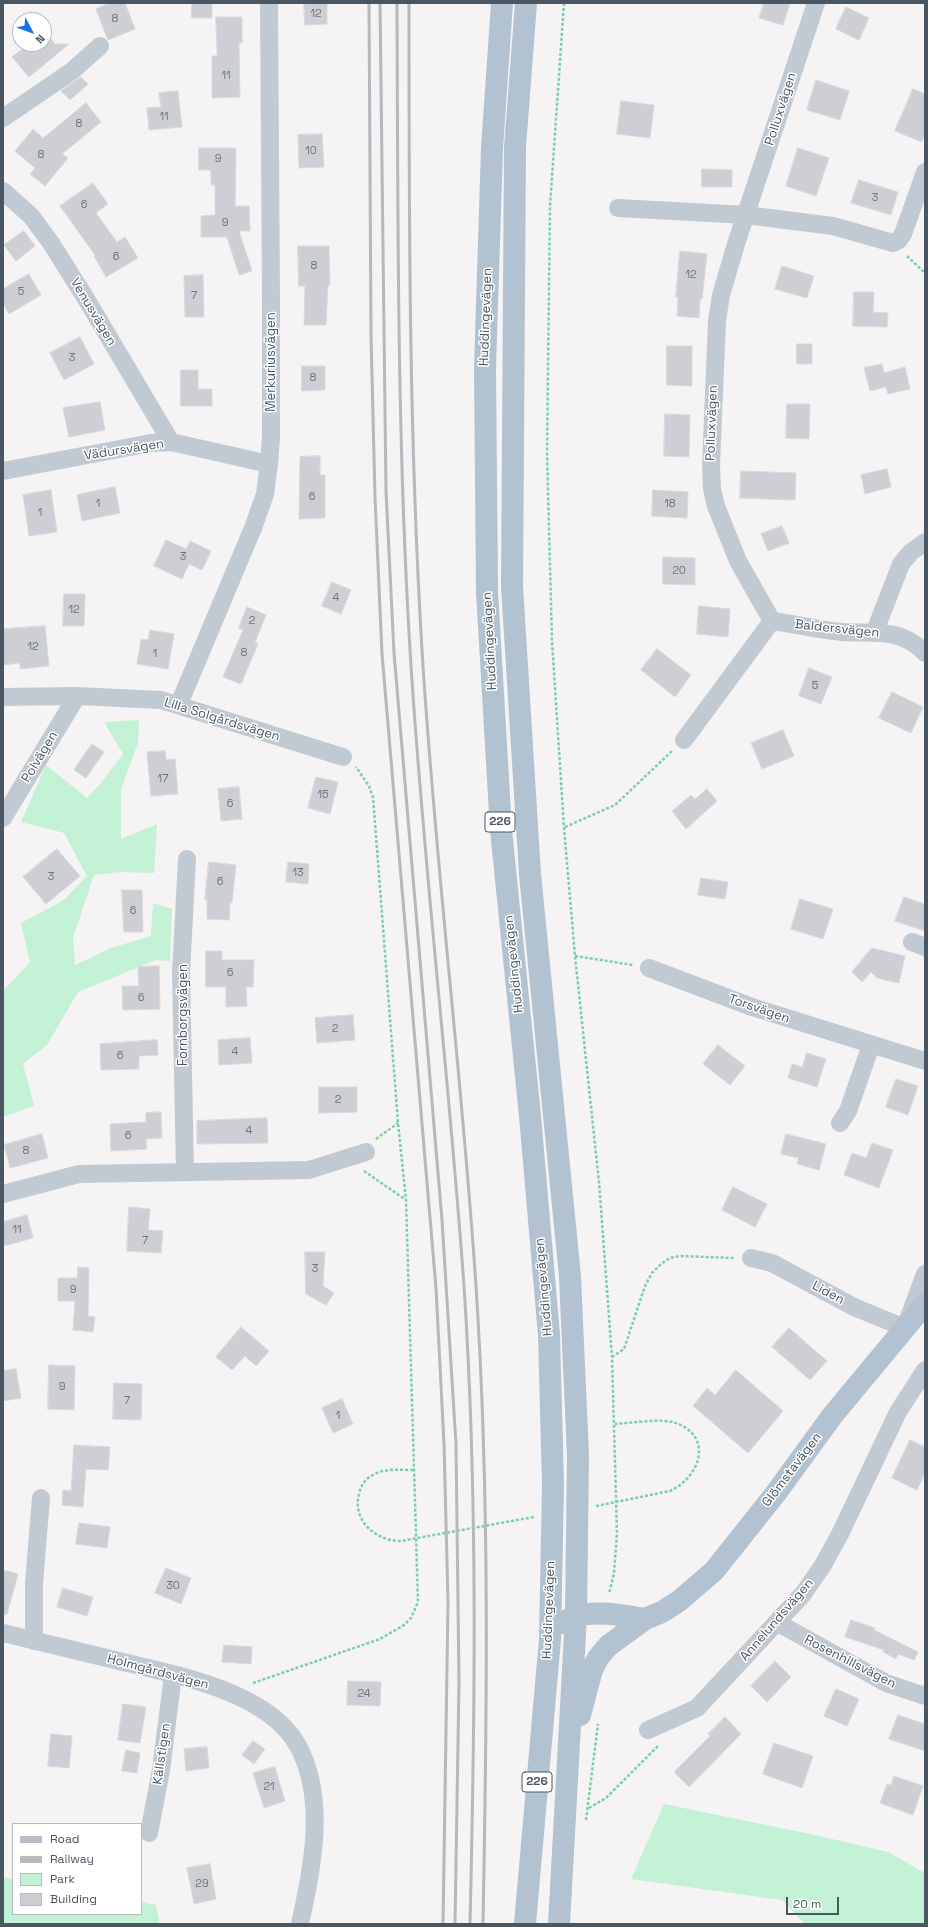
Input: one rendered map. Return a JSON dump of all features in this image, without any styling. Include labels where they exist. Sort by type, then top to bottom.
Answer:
[{"type":"main road","name":"Huddingevägen","points":[[502,3],[492,148],[485,360],[487,592],[501,830],[529,1108],[549,1335],[553,1485],[550,1639],[525,1924]]},
{"type":"main road","name":"Huddingevägen","points":[[526,3],[515,147],[512,586],[530,874],[570,1276],[578,1456],[576,1616],[559,1924]]},
{"type":"main road","name":"Glömstavägen","points":[[569,1758],[592,1670],[598,1658],[608,1646],[645,1619],[662,1612],[680,1601],[714,1570],[776,1492],[832,1416],[925,1304]]},
{"type":"main road","points":[[550,1639],[567,1619],[576,1616],[608,1614],[645,1619]]},
{"type":"street","name":"Merkuriusvägen","points":[[179,704],[253,528],[265,494],[269,464],[271,437],[271,299],[269,3]]},
{"type":"street","name":"Polluxvägen","points":[[772,621],[738,561],[716,506],[712,489],[711,465],[716,321],[726,280],[746,215],[816,3]]},
{"type":"street","points":[[3,118],[72,71],[100,46]]},
{"type":"street","points":[[618,208],[746,215],[833,226],[893,244],[899,240],[903,234],[925,172]]},
{"type":"street","name":"Venusvägen","points":[[3,191],[31,216],[51,244],[88,302],[171,442]]},
{"type":"street","name":"Vädursvägen","points":[[3,471],[151,443],[171,442],[269,464]]},
{"type":"street","points":[[876,631],[901,564],[911,552],[925,542]]},
{"type":"street","points":[[684,740],[772,621]]},
{"type":"street","name":"Baldersvägen","points":[[772,621],[842,632],[876,631],[900,637],[916,644],[925,653]]},
{"type":"street","name":"Lilla Solgårdsvägen","points":[[3,697],[77,696],[161,700],[179,704],[199,713],[343,757]]},
{"type":"street","name":"Polvägen","points":[[3,818],[77,696]]},
{"type":"street","name":"Fornborgsvägen","points":[[185,1172],[181,972],[187,859]]},
{"type":"street","name":"Torsvägen","points":[[649,968],[752,1007],[871,1045],[925,1060]]},
{"type":"street","points":[[840,1123],[848,1111],[871,1045]]},
{"type":"street","points":[[3,1194],[79,1174],[309,1170],[366,1152]]},
{"type":"street","name":"Liden","points":[[751,1258],[772,1263],[854,1306],[905,1328]]},
{"type":"street","points":[[905,1328],[925,1274]]},
{"type":"street","name":"Annelundsvägen","points":[[648,1730],[697,1708],[778,1623],[803,1594],[823,1566],[840,1534],[898,1412],[925,1370]]},
{"type":"street","points":[[34,1641],[34,1583],[41,1498]]},
{"type":"street","name":"Rosenhillsvägen","points":[[778,1623],[886,1683],[925,1696]]},
{"type":"street","name":"Holmgårdsvägen","points":[[3,1633],[201,1682],[241,1699],[271,1717],[289,1734],[298,1746],[305,1762],[313,1802],[312,1860],[300,1924]]},
{"type":"street","name":"Källstigen","points":[[149,1833],[161,1770],[173,1674]]},
{"type":"path","points":[[564,3],[550,206],[547,453],[552,641],[564,828],[599,1182],[612,1357],[617,1533],[614,1573],[609,1592],[608,1614]]},
{"type":"path","points":[[893,244],[925,272]]},
{"type":"path","points":[[564,828],[615,805],[684,740]]},
{"type":"path","points":[[241,1699],[248,1685],[380,1639],[404,1625],[411,1618],[418,1602],[419,1578],[413,1470],[406,1200],[398,1123],[373,797],[369,786],[358,769],[343,757]]},
{"type":"path","points":[[576,956],[649,968]]},
{"type":"path","points":[[366,1152],[367,1146],[398,1123]]},
{"type":"path","points":[[344,1159],[406,1200]]},
{"type":"path","points":[[612,1357],[624,1349],[645,1286],[652,1273],[670,1258],[680,1256],[751,1258]]},
{"type":"path","points":[[593,1506],[670,1491],[680,1487],[689,1479],[699,1460],[696,1439],[691,1431],[675,1422],[615,1424]]},
{"type":"path","points":[[413,1470],[387,1471],[374,1474],[365,1481],[360,1489],[357,1501],[358,1513],[363,1524],[380,1537],[390,1541],[401,1542],[540,1516]]},
{"type":"path","points":[[585,1823],[589,1808],[599,1720]]},
{"type":"path","points":[[589,1808],[606,1798],[663,1742],[648,1730]]},
{"type":"green space","points":[[139,720],[138,743],[121,789],[121,839],[157,824],[154,873],[120,872],[94,875],[73,938],[75,965],[111,948],[151,936],[153,903],[172,909],[170,961],[156,960],[78,992],[47,1045],[23,1064],[34,1106],[3,1117],[3,988],[6,988],[30,962],[21,923],[64,900],[87,876],[64,833],[21,822],[46,765],[87,798],[101,783],[123,754],[104,722]]},
{"type":"green space","points":[[664,1804],[815,1835],[888,1852],[925,1873],[925,1924],[805,1924],[782,1900],[631,1879]]},
{"type":"green space","points":[[3,1877],[12,1879],[12,1915],[142,1915],[142,1902],[156,1905],[159,1920],[158,1924],[3,1924]]},
{"type":"building","points":[[110,3],[125,3],[135,29],[108,40],[96,9]]},
{"type":"building","points":[[192,3],[212,3],[212,18],[192,18]]},
{"type":"building","points":[[304,3],[327,3],[327,24],[305,25]]},
{"type":"building","points":[[764,3],[790,3],[783,25],[759,18]]},
{"type":"building","points":[[846,7],[869,18],[859,40],[836,29]]},
{"type":"building","points":[[216,17],[242,17],[242,43],[239,43],[240,97],[212,98],[212,56],[217,56]]},
{"type":"building","points":[[52,40],[55,44],[69,44],[29,77],[12,57],[19,52],[52,52]]},
{"type":"building","points":[[81,77],[88,84],[70,100],[61,91]]},
{"type":"building","points":[[816,80],[849,91],[840,120],[807,110]]},
{"type":"building","points":[[913,89],[925,94],[925,134],[922,142],[895,131]]},
{"type":"building","points":[[178,91],[182,127],[149,130],[147,108],[161,107],[159,93]]},
{"type":"building","points":[[621,101],[654,105],[650,138],[617,134]]},
{"type":"building","points":[[86,103],[101,122],[62,154],[68,158],[45,186],[30,174],[35,168],[15,151],[33,129],[43,138]]},
{"type":"building","points":[[322,134],[324,167],[299,168],[298,135]]},
{"type":"building","points":[[199,148],[236,148],[235,206],[249,206],[250,231],[239,231],[252,271],[239,275],[227,237],[201,237],[201,216],[215,215],[215,185],[211,185],[211,170],[199,170]]},
{"type":"building","points":[[798,148],[829,158],[816,196],[786,186]]},
{"type":"building","points":[[702,169],[732,170],[732,187],[702,187]]},
{"type":"building","points":[[859,180],[898,192],[891,215],[851,203]]},
{"type":"building","points":[[93,183],[108,204],[96,213],[117,242],[125,237],[138,258],[106,277],[94,256],[95,255],[60,206]]},
{"type":"building","points":[[24,231],[35,246],[16,261],[4,245]]},
{"type":"building","points":[[298,246],[329,246],[330,285],[328,285],[326,325],[304,325],[305,286],[299,286]]},
{"type":"building","points":[[680,251],[707,254],[702,299],[700,299],[699,318],[677,316],[678,297],[676,297]]},
{"type":"building","points":[[782,266],[814,276],[807,298],[775,289]]},
{"type":"building","points":[[29,274],[41,295],[9,314],[3,303],[3,289]]},
{"type":"building","points":[[203,275],[204,317],[185,317],[184,276]]},
{"type":"building","points":[[854,292],[874,292],[873,312],[888,313],[887,327],[853,326]]},
{"type":"building","points":[[80,337],[94,364],[64,380],[50,353]]},
{"type":"building","points":[[797,344],[812,344],[812,364],[797,364]]},
{"type":"building","points":[[667,346],[692,346],[692,386],[667,385]]},
{"type":"building","points":[[882,364],[884,373],[905,367],[910,389],[888,394],[886,387],[870,391],[864,368]]},
{"type":"building","points":[[302,366],[325,366],[325,390],[302,391]]},
{"type":"building","points":[[181,370],[198,370],[198,389],[212,389],[212,406],[181,406]]},
{"type":"building","points":[[100,402],[105,430],[69,437],[63,408]]},
{"type":"building","points":[[787,404],[810,404],[809,439],[786,438]]},
{"type":"building","points":[[665,414],[690,415],[689,457],[664,456]]},
{"type":"building","points":[[320,456],[320,475],[325,475],[325,518],[299,519],[300,457]]},
{"type":"building","points":[[887,469],[891,487],[865,494],[861,475]]},
{"type":"building","points":[[741,471],[796,473],[795,500],[740,498]]},
{"type":"building","points":[[115,487],[120,513],[82,521],[77,495]]},
{"type":"building","points":[[51,490],[57,532],[29,536],[23,495]]},
{"type":"building","points":[[653,490],[688,492],[687,518],[652,516]]},
{"type":"building","points":[[782,526],[789,543],[768,551],[761,534]]},
{"type":"building","points":[[166,540],[186,549],[190,541],[211,551],[202,570],[189,564],[182,579],[154,566]]},
{"type":"building","points":[[663,557],[695,558],[695,585],[663,584]]},
{"type":"building","points":[[332,582],[351,590],[341,614],[322,606]]},
{"type":"building","points":[[64,594],[85,594],[84,626],[63,626]]},
{"type":"building","points":[[699,606],[730,609],[728,637],[697,634]]},
{"type":"building","points":[[247,607],[266,615],[255,642],[258,644],[241,684],[223,677],[243,630],[239,628]]},
{"type":"building","points":[[45,626],[49,666],[20,669],[20,663],[3,665],[3,629]]},
{"type":"building","points":[[150,630],[174,634],[168,669],[137,664],[141,639],[148,640]]},
{"type":"building","points":[[657,649],[691,675],[675,697],[641,670]]},
{"type":"building","points":[[809,668],[832,677],[821,704],[799,696]]},
{"type":"building","points":[[892,692],[923,707],[911,733],[879,718]]},
{"type":"building","points":[[783,730],[794,756],[762,769],[751,743]]},
{"type":"building","points":[[92,744],[104,752],[86,778],[74,770]]},
{"type":"building","points":[[165,751],[166,760],[175,759],[178,794],[151,796],[147,752]]},
{"type":"building","points":[[316,777],[338,782],[330,814],[308,808]]},
{"type":"building","points":[[239,787],[242,819],[221,821],[218,789]]},
{"type":"building","points":[[707,789],[717,801],[686,829],[672,811],[691,795],[695,799]]},
{"type":"building","points":[[57,849],[80,876],[46,904],[23,877]]},
{"type":"building","points":[[209,862],[236,865],[232,903],[230,902],[229,920],[207,919],[207,900],[205,899]]},
{"type":"building","points":[[288,862],[309,864],[308,884],[286,882]]},
{"type":"building","points":[[701,878],[728,882],[725,899],[698,895]]},
{"type":"building","points":[[122,890],[142,890],[143,932],[124,932]]},
{"type":"building","points":[[904,897],[925,904],[925,931],[895,921]]},
{"type":"building","points":[[800,899],[833,909],[823,939],[791,929]]},
{"type":"building","points":[[872,948],[905,956],[899,983],[877,978],[871,972],[862,982],[852,972]]},
{"type":"building","points":[[206,951],[222,951],[222,960],[254,960],[253,987],[246,987],[247,1006],[226,1007],[226,987],[206,987]]},
{"type":"building","points":[[159,966],[160,1009],[123,1010],[122,986],[139,986],[138,967]]},
{"type":"building","points":[[353,1015],[355,1040],[317,1043],[315,1018]]},
{"type":"building","points":[[250,1038],[252,1063],[219,1065],[218,1040]]},
{"type":"building","points":[[157,1040],[158,1055],[139,1056],[139,1069],[101,1070],[100,1044]]},
{"type":"building","points":[[718,1045],[745,1066],[730,1085],[703,1064]]},
{"type":"building","points":[[807,1053],[826,1059],[817,1087],[788,1078],[792,1064],[802,1067]]},
{"type":"building","points":[[896,1079],[918,1086],[908,1115],[886,1107]]},
{"type":"building","points":[[319,1087],[357,1087],[357,1112],[319,1113]]},
{"type":"building","points":[[161,1112],[162,1138],[146,1139],[147,1149],[111,1151],[110,1124],[146,1122],[146,1113]]},
{"type":"building","points":[[267,1118],[268,1143],[197,1144],[197,1121]]},
{"type":"building","points":[[42,1134],[48,1158],[10,1168],[4,1145]]},
{"type":"building","points":[[786,1134],[826,1144],[819,1170],[797,1164],[799,1158],[781,1154]]},
{"type":"building","points":[[872,1143],[893,1150],[879,1188],[844,1175],[852,1153],[866,1158]]},
{"type":"building","points":[[733,1187],[767,1204],[755,1227],[722,1210]]},
{"type":"building","points":[[129,1207],[150,1209],[148,1230],[163,1231],[161,1253],[127,1251]]},
{"type":"building","points":[[27,1215],[33,1238],[3,1246],[3,1222]]},
{"type":"building","points":[[305,1252],[325,1252],[323,1286],[334,1293],[326,1305],[306,1294]]},
{"type":"building","points":[[78,1267],[89,1268],[88,1316],[95,1317],[93,1332],[73,1330],[75,1301],[58,1301],[58,1278],[77,1278]]},
{"type":"building","points":[[241,1327],[269,1351],[256,1366],[245,1356],[232,1370],[216,1357]]},
{"type":"building","points":[[789,1328],[827,1361],[810,1380],[772,1347]]},
{"type":"building","points":[[49,1365],[75,1366],[74,1410],[48,1409]]},
{"type":"building","points":[[16,1369],[21,1398],[3,1401],[3,1371]]},
{"type":"building","points":[[736,1370],[783,1411],[748,1453],[693,1406],[707,1388],[715,1395]]},
{"type":"building","points":[[114,1383],[142,1384],[141,1420],[113,1419]]},
{"type":"building","points":[[342,1399],[353,1424],[333,1433],[322,1408]]},
{"type":"building","points":[[910,1440],[925,1447],[925,1473],[917,1490],[892,1478]]},
{"type":"building","points":[[74,1445],[110,1447],[108,1470],[86,1469],[83,1507],[62,1505],[63,1490],[71,1491]]},
{"type":"building","points":[[79,1523],[110,1527],[107,1548],[76,1544]]},
{"type":"building","points":[[166,1568],[191,1578],[181,1604],[155,1593]]},
{"type":"building","points":[[3,1570],[18,1574],[7,1614],[3,1614]]},
{"type":"building","points":[[63,1588],[93,1597],[87,1616],[57,1607]]},
{"type":"building","points":[[851,1620],[875,1628],[874,1630],[918,1652],[914,1660],[898,1654],[896,1659],[883,1652],[884,1650],[845,1637]]},
{"type":"building","points":[[224,1645],[252,1647],[251,1664],[222,1662]]},
{"type":"building","points":[[775,1661],[791,1677],[767,1702],[751,1686]]},
{"type":"building","points":[[348,1681],[381,1682],[380,1706],[347,1705]]},
{"type":"building","points":[[836,1689],[859,1699],[847,1726],[824,1716]]},
{"type":"building","points":[[123,1704],[146,1707],[140,1743],[118,1740]]},
{"type":"building","points":[[898,1715],[925,1724],[925,1751],[889,1739]]},
{"type":"building","points":[[725,1717],[741,1734],[689,1787],[674,1772],[710,1736],[708,1734]]},
{"type":"building","points":[[51,1734],[72,1736],[69,1768],[48,1766]]},
{"type":"building","points":[[253,1741],[265,1749],[254,1764],[242,1755]]},
{"type":"building","points":[[774,1743],[813,1756],[802,1788],[763,1774]]},
{"type":"building","points":[[207,1747],[209,1768],[186,1771],[184,1749]]},
{"type":"building","points":[[126,1750],[140,1753],[137,1773],[122,1771]]},
{"type":"building","points":[[275,1767],[285,1801],[264,1808],[253,1773]]},
{"type":"building","points":[[894,1776],[923,1786],[913,1815],[880,1803],[887,1784],[891,1785]]},
{"type":"building","points":[[210,1864],[216,1899],[194,1904],[187,1868]]},
{"type":"railway","points":[[369,3],[371,335],[375,497],[382,654],[436,1288],[444,1444],[448,1602],[443,1924]]},
{"type":"railway","points":[[380,3],[386,491],[394,653],[442,1220],[456,1444],[459,1682],[455,1924]]},
{"type":"railway","points":[[397,3],[400,408],[410,650],[415,730],[458,1207],[464,1286],[472,1446],[474,1685],[470,1924]]},
{"type":"railway","points":[[409,3],[412,408],[414,489],[422,650],[427,730],[470,1207],[476,1286],[484,1446],[486,1764],[483,1924]]}]
